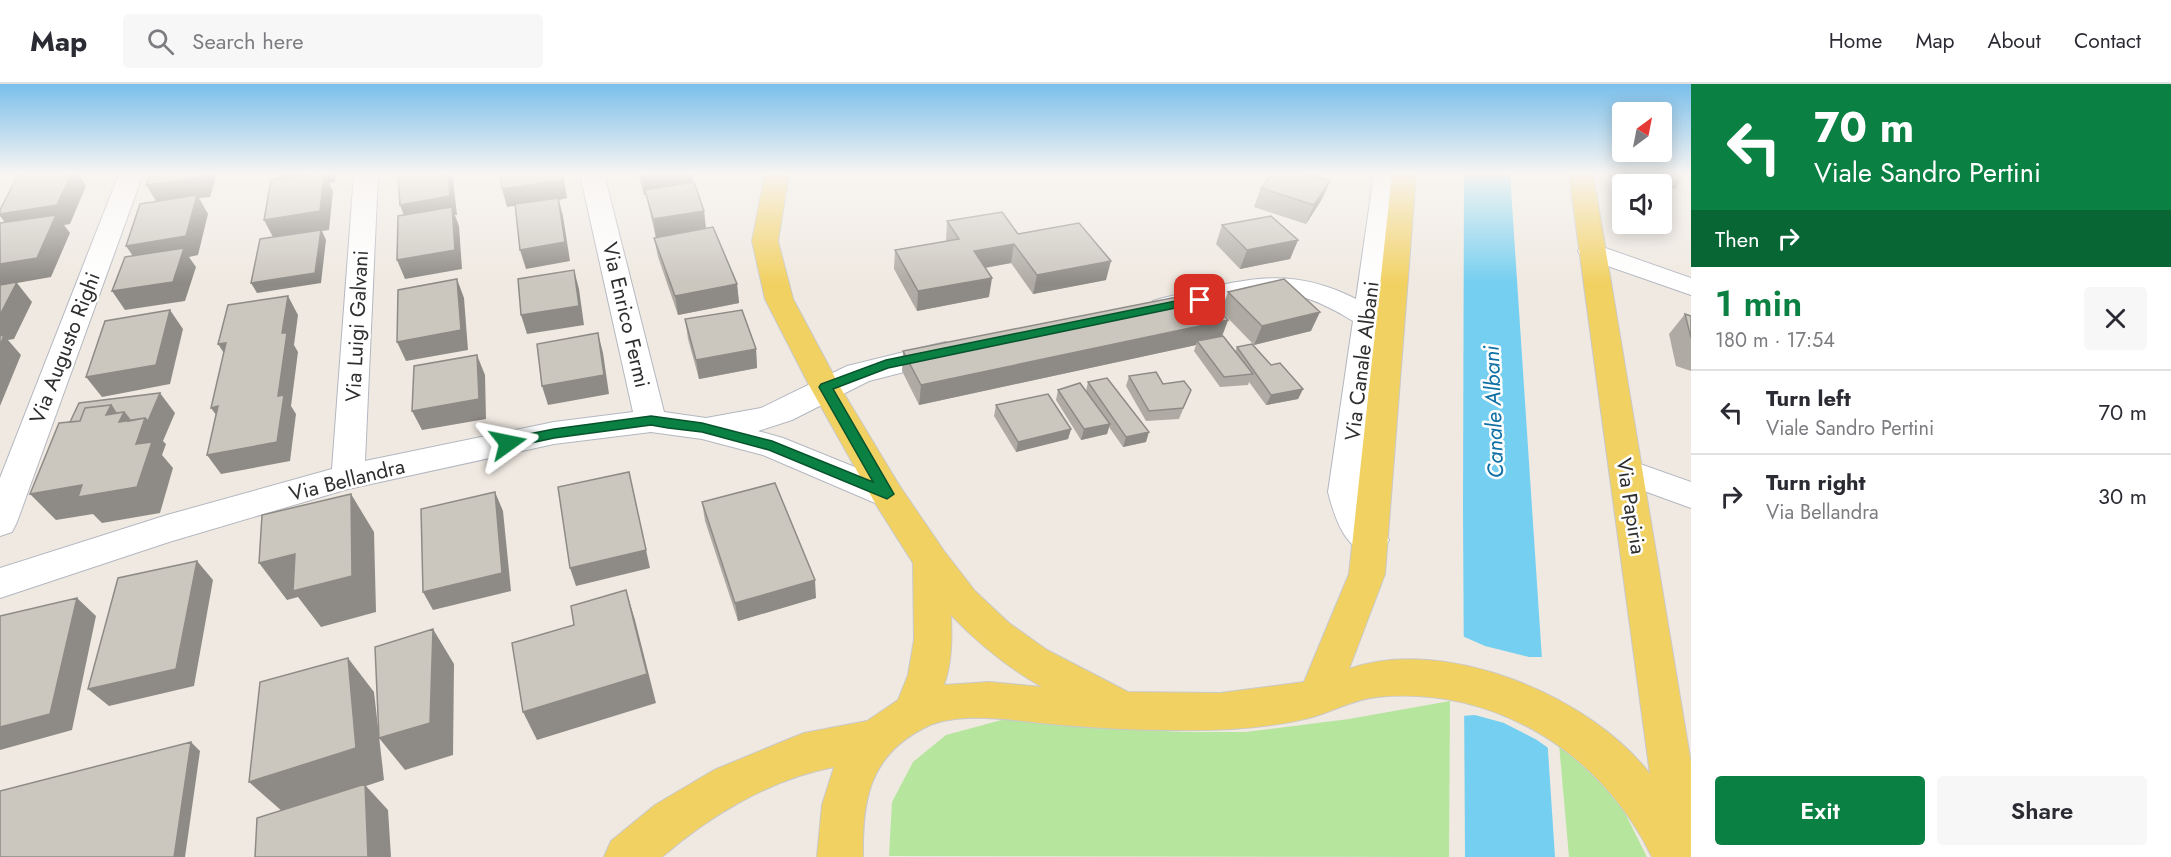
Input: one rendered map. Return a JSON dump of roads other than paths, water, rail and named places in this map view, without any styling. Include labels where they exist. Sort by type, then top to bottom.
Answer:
[{"type":"main road","points":[[770,210],[765,241],[779,299],[825,387],[887,494],[931,561],[962,602],[995,635],[1033,662],[1124,710]]},
{"type":"main road","name":"Via Canale Albani","points":[[1318,697],[1367,574],[1401,210]]},
{"type":"main road","name":"Via Papiria","points":[[1586,210],[1678,827]]},
{"type":"main road","points":[[913,712],[928,675],[933,639],[931,561]]},
{"type":"main road","points":[[840,857],[840,833],[850,777],[876,739],[913,712],[945,702],[994,700],[1124,710],[1190,712],[1259,707],[1318,697],[1374,679],[1420,676],[1475,685],[1545,712],[1593,746],[1678,827]]},
{"type":"main road","points":[[627,857],[671,820],[729,785],[804,753],[876,739]]},
{"type":"street","name":"Via Augusto Righi","points":[[0,522],[117,210]]},
{"type":"street","name":"Via Luigi Galvani","points":[[348,477],[364,210]]},
{"type":"street","name":"Via Enrico Fermi","points":[[601,210],[651,421]]},
{"type":"street","name":"Via Canale Albani","points":[[1371,540],[1352,519],[1345,492],[1381,210]]},
{"type":"street","points":[[1591,251],[1691,287]]},
{"type":"street","points":[[1142,312],[1255,289],[1290,286],[1351,307],[1368,318]]},
{"type":"street","name":"Via Bellandra","points":[[702,428],[770,416],[793,406],[825,387],[886,364],[967,347]]},
{"type":"street","name":"Via Bellandra","points":[[0,583],[167,529],[348,477],[554,434],[651,421],[702,428],[772,446],[887,494]]},
{"type":"street","points":[[1626,471],[1691,495]]},
{"type":"water","name":"Canale Albani","points":[[1464,210],[1512,210],[1555,857],[1465,857]]}]
